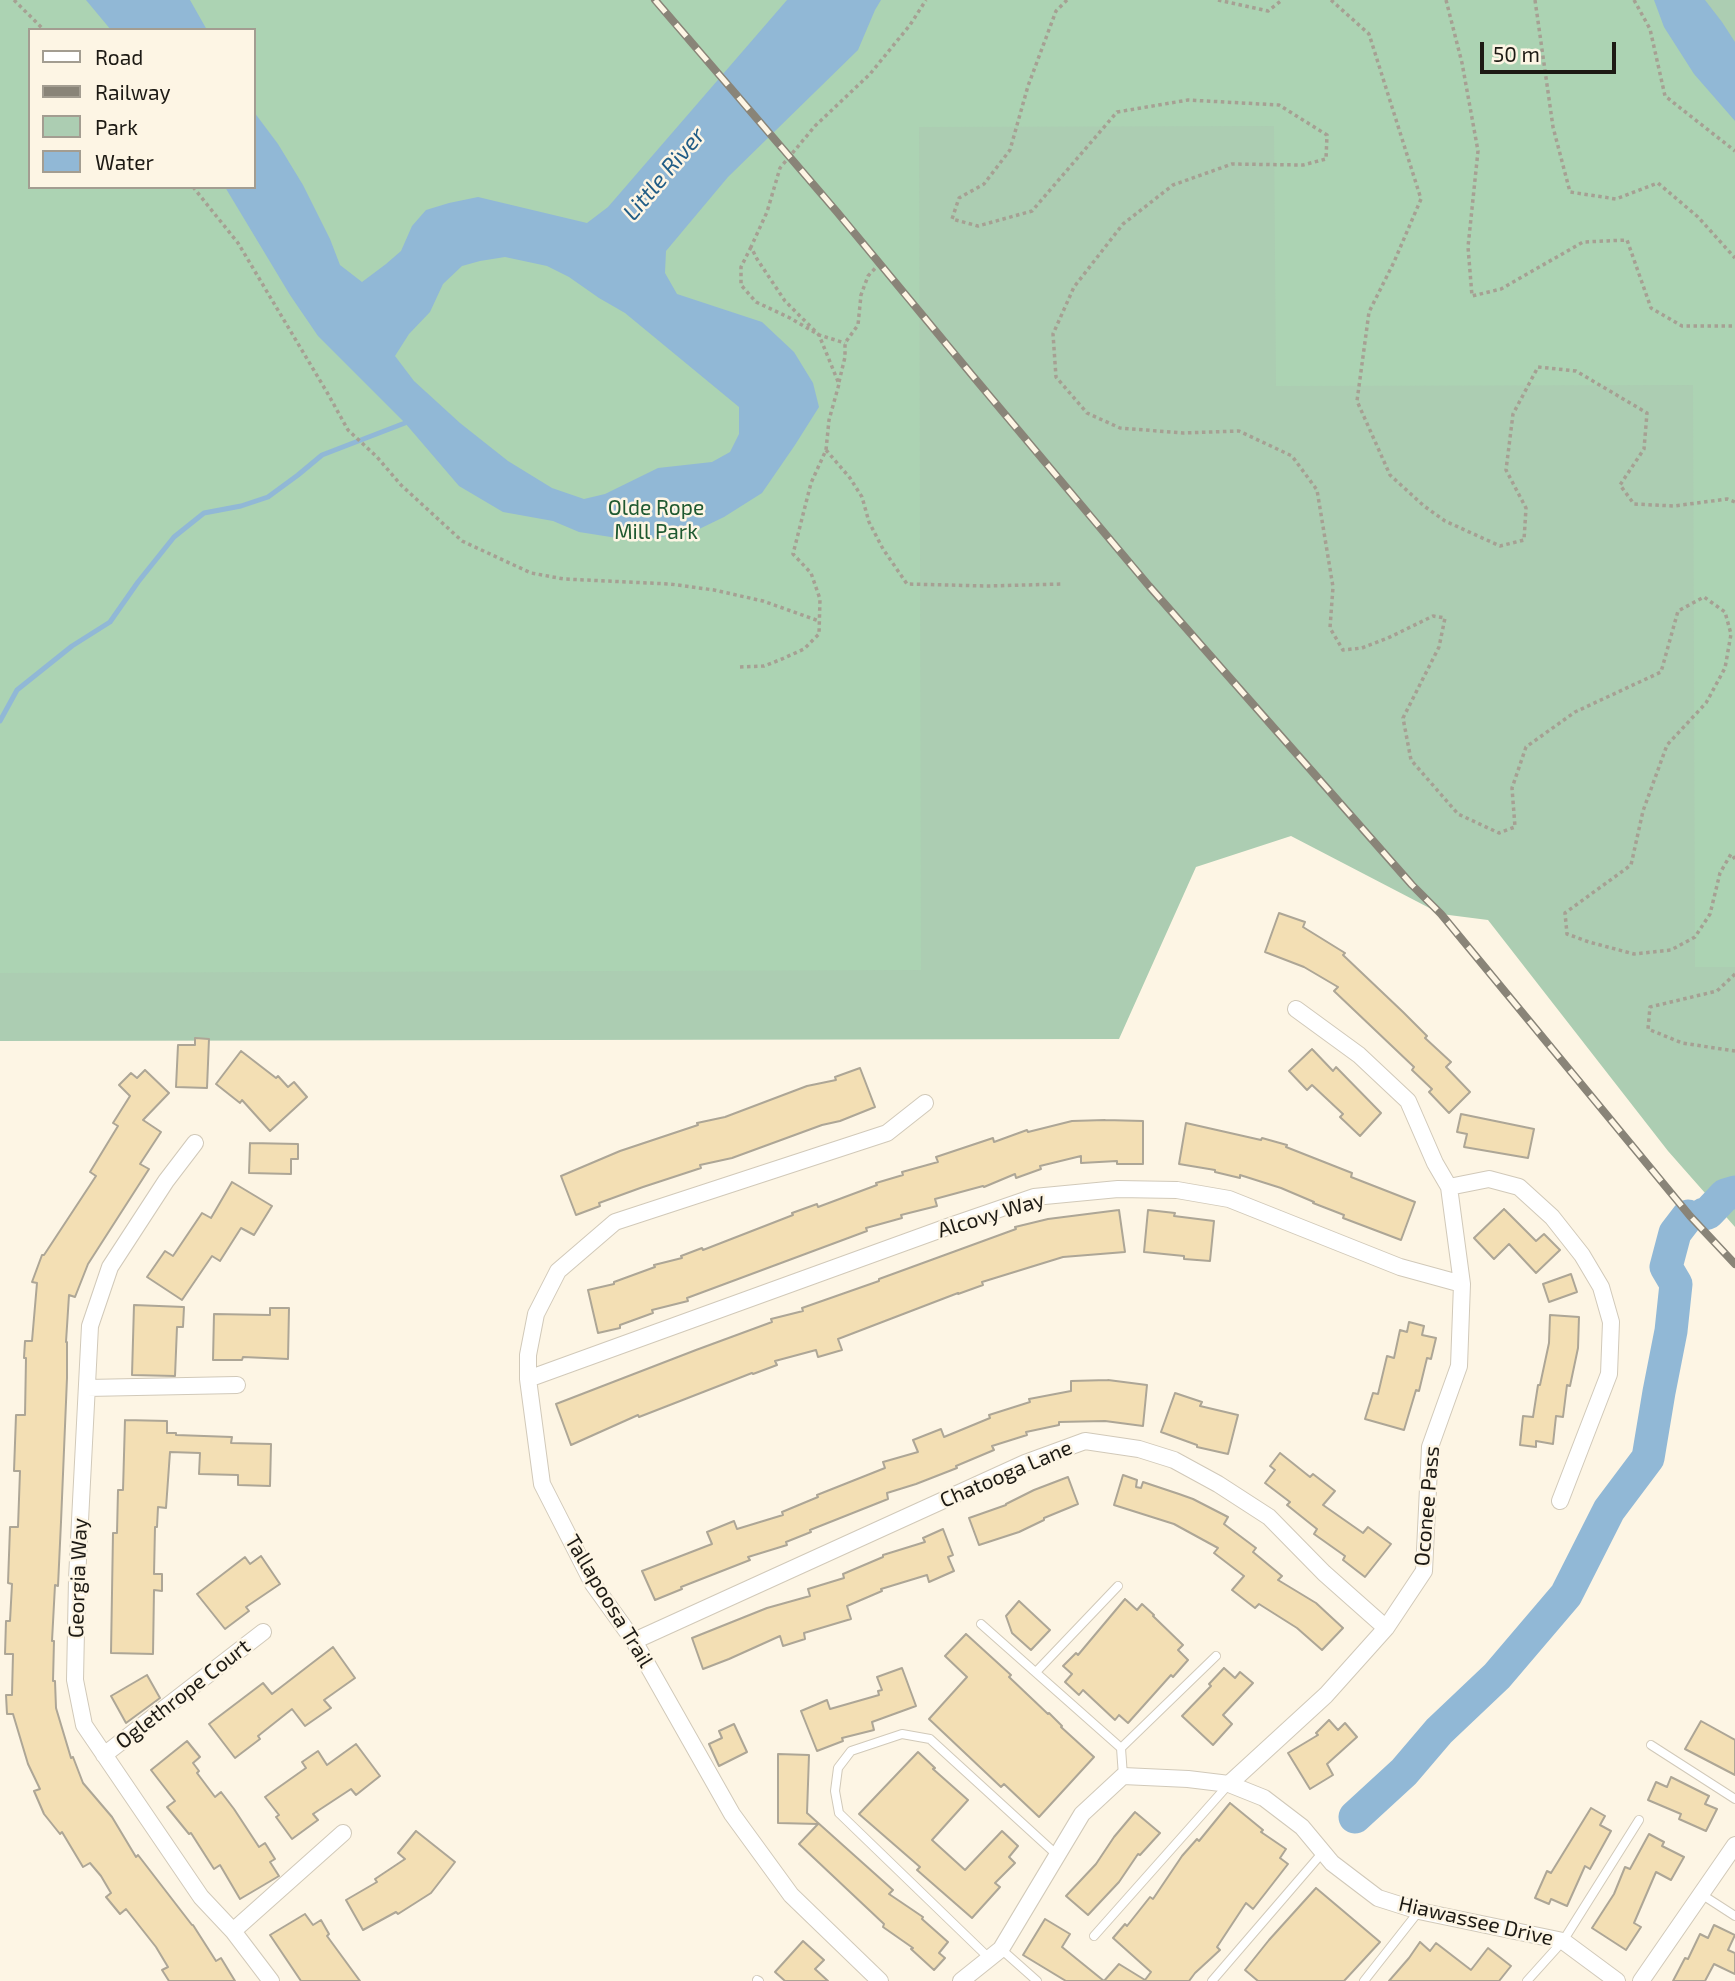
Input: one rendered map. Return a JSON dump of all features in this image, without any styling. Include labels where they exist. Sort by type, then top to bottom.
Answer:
[{"type":"street","name":"Oconee Pass","points":[[1229,1784],[1326,1695],[1386,1628],[1424,1571],[1430,1447],[1459,1366],[1462,1284],[1448,1187],[1408,1101],[1359,1055],[1296,1009]]},
{"type":"street","name":"Tallapoosa Trail","points":[[880,1981],[792,1895],[732,1814],[634,1641],[593,1584],[542,1484],[528,1379],[528,1355],[536,1314],[558,1271],[615,1222],[887,1133],[925,1103]]},
{"type":"street","name":"Georgia Way","points":[[195,1143],[166,1181],[110,1267],[90,1326],[77,1579],[75,1680],[84,1725],[201,1897],[233,1931],[271,1981]]},
{"type":"street","points":[[1448,1187],[1489,1179],[1519,1187],[1552,1217],[1582,1255],[1601,1287],[1611,1322],[1609,1374],[1560,1501]]},
{"type":"street","name":"Alcovy Way","points":[[528,1379],[1034,1197],[1118,1189],[1177,1190],[1229,1199],[1400,1267],[1462,1284]]},
{"type":"street","points":[[87,1388],[237,1385]]},
{"type":"street","name":"Chatooga Lane","points":[[634,1641],[1025,1463],[1085,1441],[1139,1449],[1174,1460],[1218,1484],[1269,1517],[1324,1573],[1386,1628]]},
{"type":"street","name":"Oglethrope Court","points":[[104,1755],[263,1632]]},
{"type":"street","points":[[961,1981],[995,1954],[1082,1814],[1123,1776]]},
{"type":"street","name":"Hiawassee Drive","points":[[1123,1776],[1166,1777],[1229,1784],[1264,1798],[1302,1828],[1332,1863],[1378,1898],[1419,1912],[1563,1941],[1617,1981]]},
{"type":"street","points":[[233,1931],[343,1833]]},
{"type":"street","points":[[1641,1981],[1735,1845]]},
{"type":"lane","points":[[1036,1672],[1118,1586]]},
{"type":"lane","points":[[981,1624],[1121,1748],[1123,1776]]},
{"type":"lane","points":[[1121,1748],[1216,1656]]},
{"type":"lane","points":[[1037,1981],[995,1954],[839,1813],[835,1791],[838,1768],[851,1751],[902,1734],[930,1739],[1057,1856]]},
{"type":"lane","points":[[1651,1745],[1735,1799]]},
{"type":"lane","points":[[1094,1936],[1229,1784]]},
{"type":"lane","points":[[1527,1981],[1563,1941],[1639,1820]]},
{"type":"lane","points":[[1212,1981],[1323,1852]]},
{"type":"lane","points":[[1701,1894],[1735,1916]]},
{"type":"lane","points":[[1364,1981],[1419,1912]]},
{"type":"path","points":[[14,0],[42,28]]},
{"type":"path","points":[[845,343],[819,335],[755,302],[741,285],[741,267],[767,212],[780,168],[815,126],[870,74],[910,25],[926,0]]},
{"type":"path","points":[[1067,0],[1056,11],[1028,86],[1010,150],[984,184],[959,198],[952,219],[978,226],[1032,211],[1117,112],[1188,100],[1279,105],[1327,135],[1326,159],[1303,165],[1232,164],[1173,185],[1123,223],[1074,287],[1053,334],[1056,377],[1087,413],[1120,428],[1183,433],[1239,431],[1292,456],[1317,490],[1333,587],[1330,628],[1343,650],[1362,648],[1388,639],[1433,616],[1445,618],[1439,647],[1403,718],[1411,760],[1458,814],[1499,833],[1515,827],[1512,789],[1527,747],[1574,712],[1661,672],[1678,611],[1704,597],[1725,612],[1731,634],[1725,668],[1706,703],[1667,745],[1643,811],[1632,865],[1565,913],[1567,934],[1634,954],[1671,950],[1695,937],[1710,914],[1720,873],[1731,854],[1735,859]]},
{"type":"path","points":[[1218,0],[1268,11],[1282,0]]},
{"type":"path","points":[[1331,0],[1369,34],[1421,199],[1369,312],[1357,401],[1390,475],[1445,521],[1500,546],[1524,540],[1527,508],[1506,470],[1513,414],[1538,367],[1576,371],[1647,413],[1644,449],[1620,485],[1634,504],[1674,506],[1727,499],[1735,502]]},
{"type":"path","points":[[1446,0],[1462,64],[1478,151],[1468,247],[1472,296],[1501,289],[1583,242],[1627,240],[1651,308],[1682,326],[1735,326]]},
{"type":"path","points":[[1535,0],[1553,127],[1570,192],[1616,199],[1658,183],[1698,217],[1735,258]]},
{"type":"path","points":[[1634,0],[1650,29],[1665,96],[1735,151]]},
{"type":"path","points":[[195,189],[238,243],[348,430],[377,457],[401,485],[462,541],[531,573],[564,579],[670,584],[713,590],[763,601],[819,621]]},
{"type":"path","points":[[751,247],[785,301],[819,335],[839,384]]},
{"type":"path","points":[[740,667],[764,666],[804,649],[819,634],[820,599],[811,573],[793,554],[811,483],[826,450],[829,420],[845,357],[845,343],[858,325],[861,295],[868,276],[880,263]]},
{"type":"path","points":[[826,450],[862,497],[869,522],[883,549],[907,584],[1062,584]]},
{"type":"path","points":[[1735,974],[1717,990],[1650,1007],[1648,1028],[1682,1044],[1735,1051]]},
{"type":"green space","name":"Olde Rope Mill Park","points":[[0,0],[1735,0],[1735,1227],[1668,1151],[1488,920],[1441,914],[1291,836],[1196,867],[1119,1039],[0,1041]]},
{"type":"green space","name":"Olde Rope Mill Park","points":[[0,0],[1668,0],[1735,113],[1735,967],[1695,967],[1693,385],[1276,386],[1274,126],[919,127],[921,970],[0,973]]},
{"type":"water","points":[[86,0],[190,0],[206,28],[109,28]]},
{"type":"water","name":"Little River","points":[[787,0],[881,0],[858,50],[728,177],[666,251],[665,273],[677,294],[762,322],[794,352],[813,383],[819,407],[762,493],[724,517],[693,532],[636,541],[579,532],[553,521],[503,512],[459,486],[405,423],[318,336],[226,189],[256,189],[256,115],[303,185],[340,265],[362,282],[401,251],[412,226],[426,210],[449,203],[478,197],[587,223],[608,207]],"holes":[[[505,257],[547,266],[625,313],[739,407],[739,434],[730,452],[712,462],[658,468],[605,494],[584,499],[552,488],[508,461],[460,423],[414,381],[395,356],[409,334],[430,312],[443,284],[462,266]]]},
{"type":"water","points":[[1654,0],[1705,0],[1722,22],[1735,42],[1735,121],[1694,74],[1664,27]]},
{"type":"building","points":[[1279,913],[1305,922],[1303,927],[1345,953],[1343,955],[1451,1062],[1446,1067],[1470,1092],[1449,1113],[1429,1092],[1432,1089],[1412,1070],[1414,1067],[1334,991],[1338,987],[1304,967],[1265,952]]},
{"type":"building","points":[[195,1038],[209,1039],[207,1088],[176,1087],[178,1045],[195,1045]]},
{"type":"building","points":[[1312,1049],[1333,1071],[1336,1067],[1381,1113],[1360,1136],[1340,1117],[1343,1114],[1312,1085],[1307,1090],[1289,1071]]},
{"type":"building","points":[[241,1051],[276,1078],[278,1076],[288,1087],[294,1082],[307,1097],[270,1131],[242,1100],[240,1103],[216,1084]]},
{"type":"building","points":[[860,1068],[875,1107],[732,1158],[700,1165],[701,1168],[599,1203],[600,1206],[576,1215],[561,1176],[620,1151],[698,1125],[697,1123],[725,1117],[807,1086],[836,1080],[835,1077]]},
{"type":"building","points":[[145,1070],[169,1093],[143,1120],[161,1132],[140,1164],[149,1169],[88,1264],[75,1297],[69,1295],[58,1586],[55,1585],[52,1641],[53,1681],[56,1708],[71,1758],[73,1757],[83,1783],[112,1817],[136,1857],[138,1855],[193,1925],[216,1961],[221,1958],[235,1981],[169,1981],[162,1970],[168,1967],[156,1947],[126,1909],[120,1914],[106,1897],[111,1893],[101,1876],[90,1863],[83,1867],[62,1832],[60,1834],[44,1814],[34,1791],[40,1789],[28,1764],[13,1714],[7,1714],[6,1695],[12,1695],[13,1654],[5,1654],[6,1621],[10,1621],[12,1584],[8,1583],[10,1527],[18,1527],[20,1471],[14,1471],[16,1415],[25,1415],[25,1341],[32,1341],[37,1283],[32,1282],[42,1255],[96,1176],[90,1172],[118,1126],[113,1123],[130,1096],[119,1085],[131,1073],[137,1078]]},
{"type":"building","points":[[1461,1114],[1534,1129],[1528,1158],[1464,1147],[1467,1134],[1457,1132]]},
{"type":"building","points":[[1072,1121],[1143,1121],[1143,1164],[1117,1164],[1117,1161],[1081,1163],[1081,1156],[1040,1166],[1041,1169],[1016,1178],[1015,1174],[984,1187],[935,1199],[937,1206],[866,1228],[867,1231],[687,1298],[688,1301],[652,1310],[653,1313],[620,1325],[620,1328],[598,1333],[588,1290],[614,1284],[655,1267],[654,1265],[682,1258],[681,1256],[793,1215],[792,1213],[817,1204],[818,1207],[877,1185],[876,1183],[903,1175],[902,1172],[938,1162],[936,1157],[993,1138],[994,1142],[1027,1130],[1028,1132]]},
{"type":"building","points":[[1186,1123],[1287,1145],[1286,1147],[1352,1173],[1351,1177],[1415,1202],[1401,1240],[1343,1218],[1344,1215],[1281,1188],[1240,1175],[1240,1178],[1215,1170],[1179,1164]]},
{"type":"building","points":[[250,1143],[298,1144],[298,1159],[291,1159],[291,1174],[249,1173]]},
{"type":"building","points":[[232,1182],[272,1206],[254,1235],[241,1228],[220,1261],[212,1256],[182,1300],[147,1277],[165,1251],[173,1256],[202,1213],[211,1218]]},
{"type":"building","points":[[1504,1209],[1536,1241],[1544,1234],[1560,1250],[1536,1273],[1509,1244],[1494,1259],[1474,1238]]},
{"type":"building","points":[[1119,1210],[1125,1252],[1063,1257],[982,1282],[983,1285],[838,1339],[842,1350],[818,1357],[816,1350],[775,1361],[777,1365],[639,1417],[638,1415],[571,1445],[556,1404],[772,1322],[771,1319],[803,1311],[802,1308],[1016,1229],[1015,1227],[1048,1219]]},
{"type":"building","points":[[1148,1210],[1214,1221],[1210,1261],[1144,1252]]},
{"type":"building","points":[[1571,1274],[1577,1292],[1549,1302],[1543,1284]]},
{"type":"building","points":[[134,1305],[184,1307],[183,1327],[177,1327],[175,1376],[132,1375]]},
{"type":"building","points":[[270,1308],[289,1308],[288,1359],[243,1357],[242,1360],[213,1360],[214,1314],[270,1315]]},
{"type":"building","points":[[1550,1315],[1579,1317],[1578,1348],[1570,1386],[1567,1385],[1563,1417],[1556,1416],[1553,1444],[1536,1441],[1536,1447],[1520,1445],[1523,1416],[1533,1417],[1549,1343]]},
{"type":"building","points":[[1409,1322],[1424,1326],[1422,1335],[1436,1338],[1431,1359],[1427,1358],[1419,1391],[1416,1390],[1404,1430],[1365,1419],[1373,1393],[1378,1394],[1387,1356],[1394,1358],[1400,1330],[1407,1332]]},
{"type":"building","points":[[1108,1380],[1147,1385],[1143,1426],[1105,1421],[1059,1422],[1059,1425],[1026,1432],[1027,1435],[992,1446],[994,1450],[956,1466],[957,1468],[887,1493],[888,1499],[810,1530],[811,1532],[786,1542],[787,1545],[748,1557],[750,1560],[655,1600],[642,1571],[712,1544],[707,1532],[734,1521],[737,1529],[783,1515],[782,1512],[818,1497],[817,1495],[885,1468],[883,1462],[918,1452],[913,1440],[941,1429],[944,1437],[990,1418],[989,1415],[1030,1402],[1029,1399],[1071,1391],[1071,1381]]},
{"type":"building","points":[[1175,1393],[1202,1402],[1200,1406],[1238,1415],[1228,1454],[1197,1447],[1161,1432]]},
{"type":"building","points":[[125,1420],[167,1421],[167,1433],[176,1435],[232,1437],[231,1443],[271,1444],[270,1486],[238,1485],[238,1475],[199,1474],[200,1453],[170,1452],[166,1508],[158,1507],[155,1527],[154,1574],[162,1574],[162,1591],[154,1590],[153,1654],[111,1653],[113,1533],[117,1533],[118,1490],[123,1490]]},
{"type":"building","points":[[1280,1453],[1310,1477],[1313,1474],[1335,1491],[1323,1505],[1363,1533],[1368,1527],[1391,1544],[1365,1577],[1343,1560],[1345,1556],[1314,1534],[1317,1529],[1287,1505],[1290,1502],[1265,1483],[1275,1470],[1270,1466]]},
{"type":"building","points":[[1123,1475],[1137,1480],[1136,1487],[1141,1488],[1143,1482],[1193,1499],[1228,1517],[1224,1524],[1256,1548],[1253,1552],[1282,1576],[1278,1580],[1316,1603],[1343,1628],[1322,1650],[1297,1628],[1259,1604],[1255,1608],[1232,1590],[1244,1576],[1214,1553],[1218,1548],[1174,1524],[1114,1505]]},
{"type":"building","points":[[1068,1477],[1078,1504],[1019,1532],[979,1545],[969,1518],[1006,1505],[1034,1490]]},
{"type":"building","points":[[943,1529],[953,1555],[948,1557],[954,1571],[929,1582],[927,1575],[881,1589],[882,1591],[847,1606],[851,1619],[804,1633],[805,1639],[783,1646],[780,1636],[703,1669],[692,1638],[767,1608],[810,1596],[808,1589],[844,1578],[843,1574],[883,1555],[925,1542],[923,1538]]},
{"type":"building","points":[[261,1556],[280,1584],[246,1607],[249,1611],[225,1629],[197,1594],[245,1557],[250,1564]]},
{"type":"building","points":[[1125,1599],[1137,1610],[1142,1604],[1154,1615],[1183,1645],[1178,1650],[1188,1660],[1128,1723],[1119,1715],[1115,1720],[1083,1690],[1079,1695],[1065,1682],[1072,1674],[1063,1666],[1076,1653],[1078,1655]]},
{"type":"building","points":[[1019,1601],[1050,1630],[1031,1650],[1012,1633],[1006,1616]]},
{"type":"building","points":[[966,1634],[1094,1757],[1039,1817],[1004,1784],[1001,1787],[929,1719],[967,1677],[945,1656]]},
{"type":"building","points":[[333,1647],[355,1678],[324,1700],[331,1708],[305,1726],[292,1709],[235,1758],[209,1724],[263,1683],[272,1694]]},
{"type":"building","points":[[902,1668],[916,1706],[872,1722],[874,1730],[842,1738],[843,1741],[817,1751],[801,1711],[827,1700],[830,1709],[879,1695],[878,1691],[882,1690],[877,1677]]},
{"type":"building","points":[[1224,1668],[1235,1678],[1240,1672],[1253,1683],[1223,1715],[1232,1724],[1213,1745],[1182,1716]]},
{"type":"building","points":[[147,1675],[160,1698],[126,1723],[111,1696]]},
{"type":"building","points":[[1329,1720],[1338,1730],[1345,1723],[1357,1737],[1327,1764],[1333,1775],[1310,1789],[1288,1753],[1318,1735],[1316,1733]]},
{"type":"building","points":[[1701,1721],[1735,1740],[1735,1775],[1685,1749]]},
{"type":"building","points":[[734,1724],[747,1752],[719,1766],[709,1744],[722,1738],[719,1731]]},
{"type":"building","points":[[187,1741],[200,1757],[193,1763],[199,1771],[197,1773],[215,1797],[221,1792],[259,1847],[265,1843],[275,1859],[270,1862],[279,1876],[240,1899],[220,1865],[214,1869],[191,1833],[189,1834],[167,1807],[175,1801],[151,1770]]},
{"type":"building","points":[[356,1744],[380,1776],[356,1795],[351,1789],[313,1814],[318,1820],[292,1839],[265,1797],[306,1768],[302,1762],[318,1751],[327,1765]]},
{"type":"building","points":[[918,1752],[968,1800],[932,1840],[965,1870],[1002,1831],[1018,1846],[1009,1857],[1015,1863],[995,1883],[1000,1887],[972,1918],[917,1870],[920,1867],[859,1814]]},
{"type":"building","points":[[778,1754],[809,1755],[807,1813],[893,1890],[889,1894],[923,1917],[922,1919],[948,1942],[939,1953],[945,1958],[934,1970],[911,1949],[913,1948],[883,1927],[884,1924],[799,1844],[818,1824],[778,1823]]},
{"type":"building","points":[[1671,1777],[1709,1796],[1705,1804],[1717,1809],[1706,1831],[1679,1819],[1681,1814],[1648,1800],[1656,1782],[1667,1787]]},
{"type":"building","points":[[1230,1803],[1263,1830],[1261,1832],[1286,1849],[1280,1858],[1288,1864],[1253,1909],[1246,1903],[1217,1947],[1220,1950],[1189,1981],[1104,1981],[1119,1964],[1145,1980],[1151,1972],[1113,1938],[1125,1924],[1127,1926],[1150,1897],[1153,1899],[1182,1856],[1197,1839],[1199,1841]]},
{"type":"building","points":[[1591,1808],[1605,1816],[1600,1825],[1611,1831],[1590,1869],[1585,1866],[1567,1906],[1551,1899],[1549,1904],[1535,1898],[1547,1871],[1551,1873]]},
{"type":"building","points":[[1135,1812],[1160,1833],[1140,1855],[1138,1854],[1119,1882],[1088,1915],[1066,1896],[1096,1864]]},
{"type":"building","points":[[416,1831],[455,1862],[431,1893],[398,1914],[396,1912],[363,1930],[346,1900],[377,1882],[375,1879],[405,1859],[398,1853]]},
{"type":"building","points":[[1649,1834],[1664,1842],[1662,1846],[1684,1857],[1671,1880],[1656,1872],[1634,1923],[1641,1927],[1626,1950],[1592,1928],[1614,1894],[1625,1867],[1630,1869]]},
{"type":"building","points":[[1316,1888],[1380,1942],[1344,1981],[1258,1981],[1245,1970]]},
{"type":"building","points":[[305,1914],[313,1925],[321,1920],[329,1934],[327,1936],[360,1981],[301,1981],[270,1935]]},
{"type":"building","points":[[1045,1919],[1070,1934],[1062,1947],[1104,1981],[1066,1981],[1023,1955]]},
{"type":"building","points":[[1714,1925],[1735,1935],[1728,1950],[1735,1953],[1735,1974],[1714,1964],[1705,1981],[1673,1981],[1700,1934],[1708,1938]]},
{"type":"building","points":[[803,1941],[824,1960],[815,1969],[828,1981],[785,1981],[775,1972]]},
{"type":"building","points":[[1420,1942],[1430,1951],[1436,1943],[1471,1970],[1488,1948],[1511,1966],[1499,1981],[1389,1981]]},
{"type":"waterway","points":[[0,721],[17,690],[72,646],[110,622],[174,537],[204,513],[241,506],[268,497],[322,455],[405,423]]},
{"type":"waterway","points":[[1704,1214],[1725,1195],[1735,1192]]},
{"type":"waterway","points":[[1355,1817],[1404,1772],[1439,1731],[1497,1676],[1566,1595],[1609,1510],[1648,1458],[1671,1331],[1676,1284],[1666,1267],[1675,1233],[1688,1216]]},
{"type":"railway","points":[[655,0],[837,212],[1149,586],[1412,885],[1441,914],[1690,1216],[1735,1264]]}]
